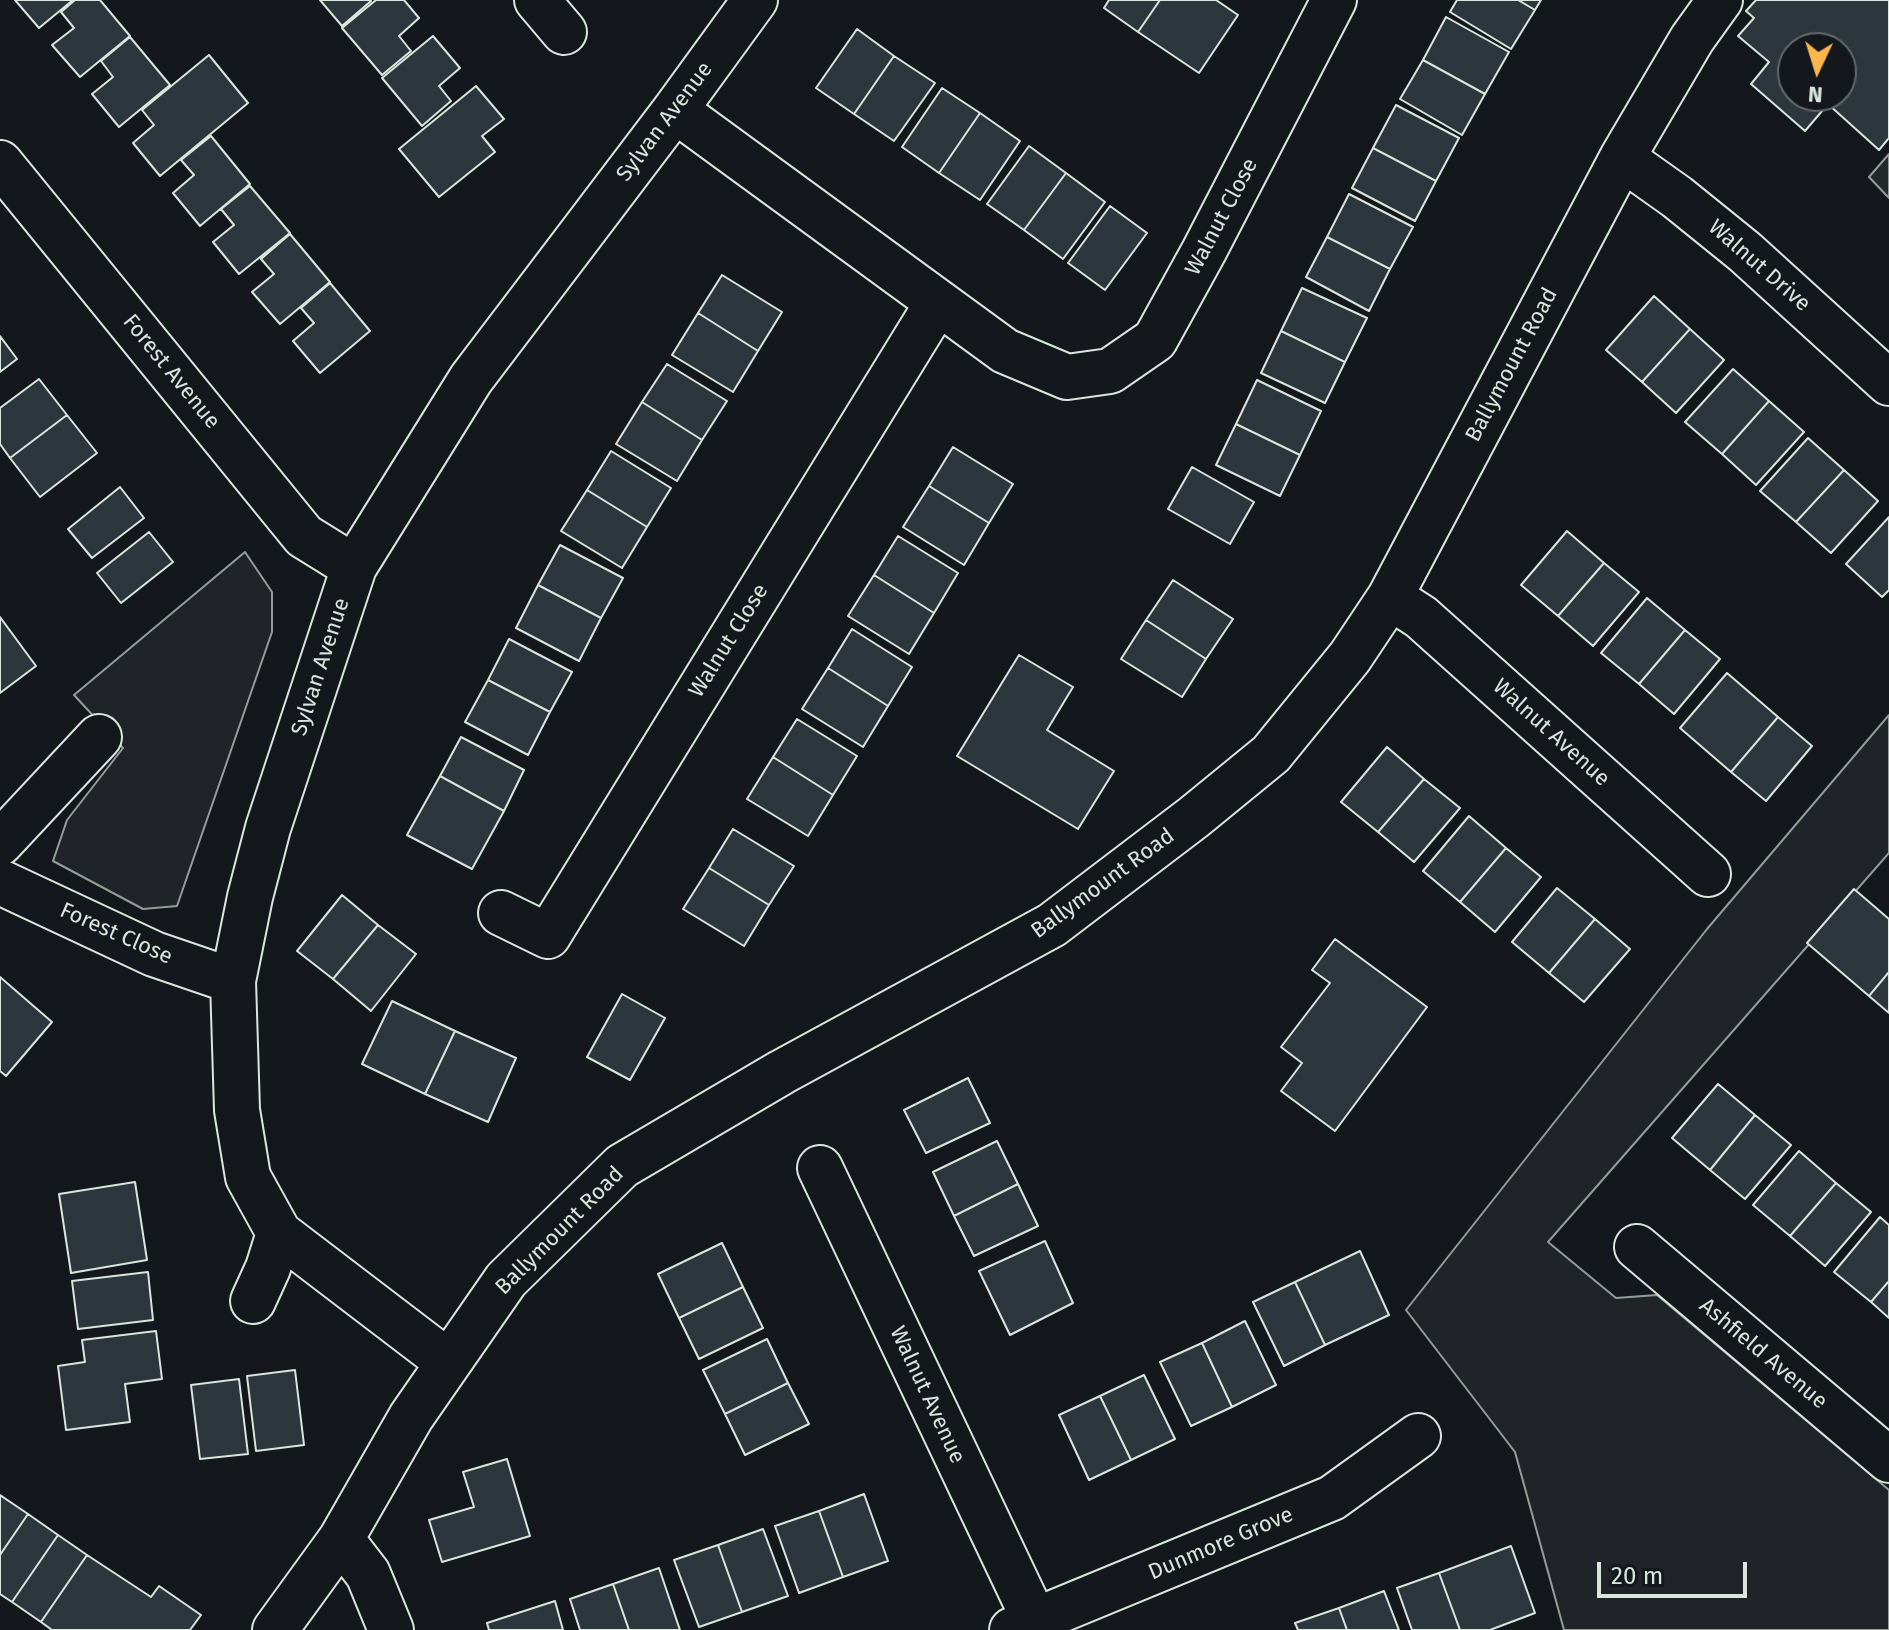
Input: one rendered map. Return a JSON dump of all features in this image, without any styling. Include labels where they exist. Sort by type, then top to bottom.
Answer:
[{"type":"street","name":"Sylvan Avenue","points":[[448,1362],[279,1233],[248,1177],[237,1110],[233,981],[250,897],[268,828],[354,567],[471,379],[755,0]]},
{"type":"street","name":"Walnut Close","points":[[675,110],[1005,351],[1067,377],[1110,371],[1155,340],[1334,0]]},
{"type":"street","name":"Ballymount Road","points":[[275,1630],[341,1539],[411,1417],[506,1280],[622,1166],[782,1072],[1052,925],[1271,754],[1350,657],[1390,597],[1622,158],[1692,39],[1720,0]]},
{"type":"street","name":"Walnut Drive","points":[[1622,158],[1677,197],[1745,252],[1889,383]]},
{"type":"street","name":"Forest Avenue","points":[[0,163],[304,536],[354,567]]},
{"type":"street","name":"Walnut Close","points":[[501,913],[548,936],[938,302]]},
{"type":"street","name":"Walnut Avenue","points":[[1390,597],[1421,617],[1708,874]]},
{"type":"street","points":[[0,843],[99,737]]},
{"type":"street","name":"Forest Close","points":[[0,882],[154,954],[233,981]]},
{"type":"street","name":"Walnut Avenue","points":[[820,1168],[1023,1626]]},
{"type":"street","points":[[253,1301],[279,1233]]},
{"type":"street","name":"Ashfield Avenue","points":[[1637,1247],[1889,1460]]},
{"type":"street","name":"Dunmore Grove","points":[[1023,1626],[1332,1498],[1418,1436]]},
{"type":"street","points":[[341,1539],[368,1574],[391,1630]]},
{"type":"shaded area","points":[[1889,154],[1889,198],[1869,177]]},
{"type":"shaded area","points":[[245,552],[272,592],[272,632],[177,906],[143,909],[53,861],[67,820],[123,748],[74,695]]},
{"type":"shaded area","points":[[1889,715],[1889,853],[1548,1242],[1616,1298],[1657,1295],[1889,1490],[1889,1630],[1564,1630],[1515,1452],[1406,1310],[1707,929]]},
{"type":"building","points":[[15,0],[73,0],[39,28]]},
{"type":"building","points":[[75,0],[100,0],[130,36],[80,77],[52,45],[74,28],[61,12]]},
{"type":"building","points":[[320,0],[370,0],[371,1],[342,26]]},
{"type":"building","points":[[376,0],[404,0],[419,18],[399,36],[411,51],[382,75],[342,28]]},
{"type":"building","points":[[1109,0],[1160,0],[1138,32],[1104,8]]},
{"type":"building","points":[[1160,0],[1216,0],[1238,15],[1199,73],[1138,32]]},
{"type":"building","points":[[1457,0],[1518,0],[1535,10],[1511,49],[1450,12]]},
{"type":"building","points":[[1518,0],[1541,0],[1535,10]]},
{"type":"building","points":[[1756,0],[1889,0],[1889,138],[1879,150],[1837,112],[1857,112],[1857,32],[1777,32],[1777,107],[1751,84],[1769,62],[1738,36],[1754,18],[1746,11]]},
{"type":"building","points":[[1446,17],[1509,52],[1485,94],[1423,60]]},
{"type":"building","points":[[857,29],[894,56],[854,114],[816,88]]},
{"type":"building","points":[[433,36],[460,68],[439,86],[451,101],[422,126],[382,78]]},
{"type":"building","points":[[130,37],[170,85],[119,127],[92,94],[113,77],[101,61]]},
{"type":"building","points":[[209,55],[248,103],[160,176],[133,143],[154,125],[142,110]]},
{"type":"building","points":[[894,56],[935,83],[894,141],[854,114]]},
{"type":"building","points":[[1423,60],[1485,94],[1462,135],[1400,99]]},
{"type":"building","points":[[476,86],[504,119],[482,136],[495,152],[439,197],[399,149]]},
{"type":"building","points":[[942,88],[980,113],[939,173],[902,147]]},
{"type":"building","points":[[1396,105],[1459,138],[1436,181],[1373,148]]},
{"type":"building","points":[[1783,112],[1821,112],[1805,131]]},
{"type":"building","points":[[980,113],[1020,141],[980,200],[939,173]]},
{"type":"building","points":[[211,136],[250,184],[200,226],[173,193],[194,175],[181,160]]},
{"type":"building","points":[[1029,146],[1066,173],[1024,230],[987,204]]},
{"type":"building","points":[[1373,148],[1436,181],[1415,221],[1352,188]]},
{"type":"building","points":[[1066,173],[1105,202],[1063,259],[1024,230]]},
{"type":"building","points":[[250,186],[290,233],[239,274],[213,242],[234,225],[221,209]]},
{"type":"building","points":[[1349,194],[1413,227],[1390,269],[1327,237]]},
{"type":"building","points":[[1110,206],[1147,233],[1105,290],[1068,263]]},
{"type":"building","points":[[290,234],[330,282],[280,324],[252,292],[274,274],[261,259]]},
{"type":"building","points":[[1327,237],[1390,269],[1369,311],[1306,277]]},
{"type":"building","points":[[722,275],[782,312],[758,351],[698,313]]},
{"type":"building","points":[[330,283],[370,331],[320,373],[293,341],[314,323],[301,308]]},
{"type":"building","points":[[1302,288],[1367,318],[1345,362],[1281,331]]},
{"type":"building","points":[[1654,296],[1690,329],[1642,382],[1606,350]]},
{"type":"building","points":[[698,313],[758,351],[733,392],[672,355]]},
{"type":"building","points":[[1690,329],[1724,360],[1676,413],[1642,382]]},
{"type":"building","points":[[1281,331],[1345,362],[1325,403],[1261,373]]},
{"type":"building","points":[[0,336],[17,359],[0,372]]},
{"type":"building","points":[[667,364],[727,401],[702,440],[642,402]]},
{"type":"building","points":[[1733,369],[1769,401],[1722,454],[1685,422]]},
{"type":"building","points":[[39,379],[67,415],[10,458],[0,444],[0,408]]},
{"type":"building","points":[[1257,380],[1321,411],[1300,455],[1236,424]]},
{"type":"building","points":[[1769,401],[1804,432],[1756,485],[1722,454]]},
{"type":"building","points":[[642,402],[702,440],[677,481],[616,444]]},
{"type":"building","points":[[67,415],[97,453],[40,497],[10,458]]},
{"type":"building","points":[[1236,424],[1300,455],[1280,496],[1216,465]]},
{"type":"building","points":[[1808,438],[1844,470],[1796,522],[1760,491]]},
{"type":"building","points":[[953,447],[1013,484],[989,523],[929,486]]},
{"type":"building","points":[[611,451],[671,488],[647,527],[587,490]]},
{"type":"building","points":[[1192,467],[1254,502],[1230,544],[1168,509]]},
{"type":"building","points":[[1844,470],[1878,501],[1831,553],[1796,522]]},
{"type":"building","points":[[929,486],[989,523],[964,565],[903,527]]},
{"type":"building","points":[[120,487],[144,518],[92,558],[68,529]]},
{"type":"building","points":[[587,490],[647,527],[622,568],[561,531]]},
{"type":"building","points":[[1889,517],[1889,590],[1882,597],[1846,564]]},
{"type":"building","points":[[1567,531],[1604,563],[1558,616],[1521,585]]},
{"type":"building","points":[[149,532],[173,562],[121,603],[97,573]]},
{"type":"building","points":[[898,536],[958,573],[934,613],[874,575]]},
{"type":"building","points":[[560,545],[623,578],[601,618],[538,585]]},
{"type":"building","points":[[1604,563],[1639,592],[1593,646],[1558,616]]},
{"type":"building","points":[[874,575],[934,613],[909,654],[848,616]]},
{"type":"building","points":[[1173,580],[1233,619],[1206,659],[1146,620]]},
{"type":"building","points":[[538,585],[601,618],[579,661],[516,628]]},
{"type":"building","points":[[1647,598],[1685,630],[1639,684],[1601,653]]},
{"type":"building","points":[[0,617],[36,666],[0,693]]},
{"type":"building","points":[[1146,620],[1206,659],[1182,697],[1121,659]]},
{"type":"building","points":[[852,629],[912,667],[888,706],[828,668]]},
{"type":"building","points":[[1685,630],[1720,659],[1674,714],[1639,684]]},
{"type":"building","points":[[509,639],[572,672],[550,712],[488,680]]},
{"type":"building","points":[[1019,655],[1073,687],[1047,730],[1114,771],[1078,829],[957,756]]},
{"type":"building","points":[[828,668],[888,706],[863,747],[802,709]]},
{"type":"building","points":[[1727,673],[1778,717],[1731,772],[1680,728]]},
{"type":"building","points":[[488,680],[550,712],[528,755],[465,722]]},
{"type":"building","points":[[1778,717],[1812,746],[1766,801],[1731,772]]},
{"type":"building","points":[[797,719],[857,756],[833,795],[773,757]]},
{"type":"building","points":[[461,737],[524,770],[504,811],[440,776]]},
{"type":"building","points":[[1387,747],[1424,779],[1378,832],[1341,802]]},
{"type":"building","points":[[773,757],[833,795],[808,836],[747,799]]},
{"type":"building","points":[[440,776],[504,811],[472,869],[407,835]]},
{"type":"building","points":[[1424,779],[1460,808],[1414,862],[1378,832]]},
{"type":"building","points":[[1469,816],[1506,848],[1460,902],[1423,871]]},
{"type":"building","points":[[733,829],[794,866],[769,905],[709,868]]},
{"type":"building","points":[[1506,848],[1541,877],[1495,932],[1460,902]]},
{"type":"building","points":[[709,868],[769,905],[744,946],[683,909]]},
{"type":"building","points":[[1557,888],[1595,919],[1549,973],[1512,942]]},
{"type":"building","points":[[1854,889],[1889,919],[1889,972],[1869,996],[1807,943]]},
{"type":"building","points":[[342,895],[378,925],[333,979],[297,951]]},
{"type":"building","points":[[1595,919],[1630,949],[1584,1002],[1549,973]]},
{"type":"building","points":[[378,925],[416,954],[371,1011],[333,979]]},
{"type":"building","points":[[1335,939],[1427,1007],[1335,1131],[1281,1091],[1302,1063],[1281,1047],[1330,983],[1312,970]]},
{"type":"building","points":[[1889,972],[1889,1013],[1869,996]]},
{"type":"building","points":[[0,977],[52,1022],[6,1076],[0,1071]]},
{"type":"building","points":[[622,994],[665,1018],[630,1080],[587,1057]]},
{"type":"building","points":[[392,1001],[455,1031],[425,1094],[362,1064]]},
{"type":"building","points":[[455,1031],[516,1058],[488,1122],[425,1094]]},
{"type":"building","points":[[968,1078],[990,1123],[926,1153],[904,1110]]},
{"type":"building","points":[[1718,1084],[1755,1115],[1710,1170],[1672,1138]]},
{"type":"building","points":[[1755,1115],[1791,1145],[1745,1199],[1710,1170]]},
{"type":"building","points":[[997,1141],[1018,1184],[954,1216],[933,1172]]},
{"type":"building","points":[[1799,1151],[1836,1183],[1790,1236],[1753,1205]]},
{"type":"building","points":[[135,1182],[147,1260],[71,1273],[59,1194]]},
{"type":"building","points":[[1836,1183],[1871,1212],[1825,1266],[1790,1236]]},
{"type":"building","points":[[1018,1184],[1038,1226],[974,1256],[954,1216]]},
{"type":"building","points":[[1880,1217],[1889,1225],[1889,1281],[1871,1302],[1834,1272]]},
{"type":"building","points":[[1045,1241],[1073,1303],[1010,1335],[979,1271]]},
{"type":"building","points":[[722,1243],[743,1287],[679,1318],[658,1274]]},
{"type":"building","points":[[1360,1251],[1389,1315],[1325,1345],[1295,1282]]},
{"type":"building","points":[[148,1272],[153,1320],[78,1329],[72,1281]]},
{"type":"building","points":[[1889,1281],[1889,1318],[1871,1302]]},
{"type":"building","points":[[1295,1282],[1325,1345],[1284,1366],[1253,1302]]},
{"type":"building","points":[[743,1287],[763,1328],[699,1359],[679,1318]]},
{"type":"building","points":[[1245,1321],[1276,1385],[1232,1407],[1202,1343]]},
{"type":"building","points":[[156,1331],[162,1379],[125,1384],[130,1422],[66,1430],[58,1366],[85,1362],[82,1340]]},
{"type":"building","points":[[767,1339],[788,1383],[725,1414],[703,1370]]},
{"type":"building","points":[[1202,1343],[1232,1407],[1191,1426],[1160,1362]]},
{"type":"building","points":[[295,1370],[304,1445],[256,1451],[247,1376]]},
{"type":"building","points":[[1144,1375],[1175,1439],[1131,1460],[1100,1396]]},
{"type":"building","points":[[239,1379],[248,1454],[200,1459],[191,1385]]},
{"type":"building","points":[[788,1383],[809,1424],[745,1455],[725,1414]]},
{"type":"building","points":[[1100,1396],[1131,1460],[1089,1480],[1059,1415]]},
{"type":"building","points":[[507,1459],[530,1536],[442,1562],[429,1520],[474,1507],[463,1472]]},
{"type":"building","points":[[864,1494],[888,1561],[843,1577],[819,1511]]},
{"type":"building","points":[[0,1495],[28,1514],[0,1555]]},
{"type":"building","points":[[819,1511],[843,1577],[799,1593],[775,1526]]},
{"type":"building","points":[[28,1514],[58,1535],[12,1602],[0,1594],[0,1555]]},
{"type":"building","points":[[763,1529],[788,1596],[742,1612],[718,1545]]},
{"type":"building","points":[[58,1535],[87,1555],[41,1622],[12,1602]]},
{"type":"building","points":[[718,1545],[742,1612],[699,1627],[674,1560]]},
{"type":"building","points":[[1511,1546],[1535,1613],[1490,1630],[1460,1630],[1439,1573]]},
{"type":"building","points":[[87,1555],[151,1597],[159,1586],[201,1615],[190,1630],[52,1630],[41,1622]]},
{"type":"building","points":[[659,1568],[680,1630],[629,1630],[613,1584]]},
{"type":"building","points":[[1439,1573],[1460,1630],[1412,1630],[1397,1588]]},
{"type":"building","points":[[613,1584],[629,1630],[580,1630],[570,1599]]},
{"type":"building","points":[[1384,1591],[1399,1630],[1347,1630],[1339,1608]]},
{"type":"building","points":[[555,1601],[563,1630],[489,1630],[487,1623]]},
{"type":"building","points":[[1339,1608],[1347,1630],[1298,1630],[1295,1623]]}]
